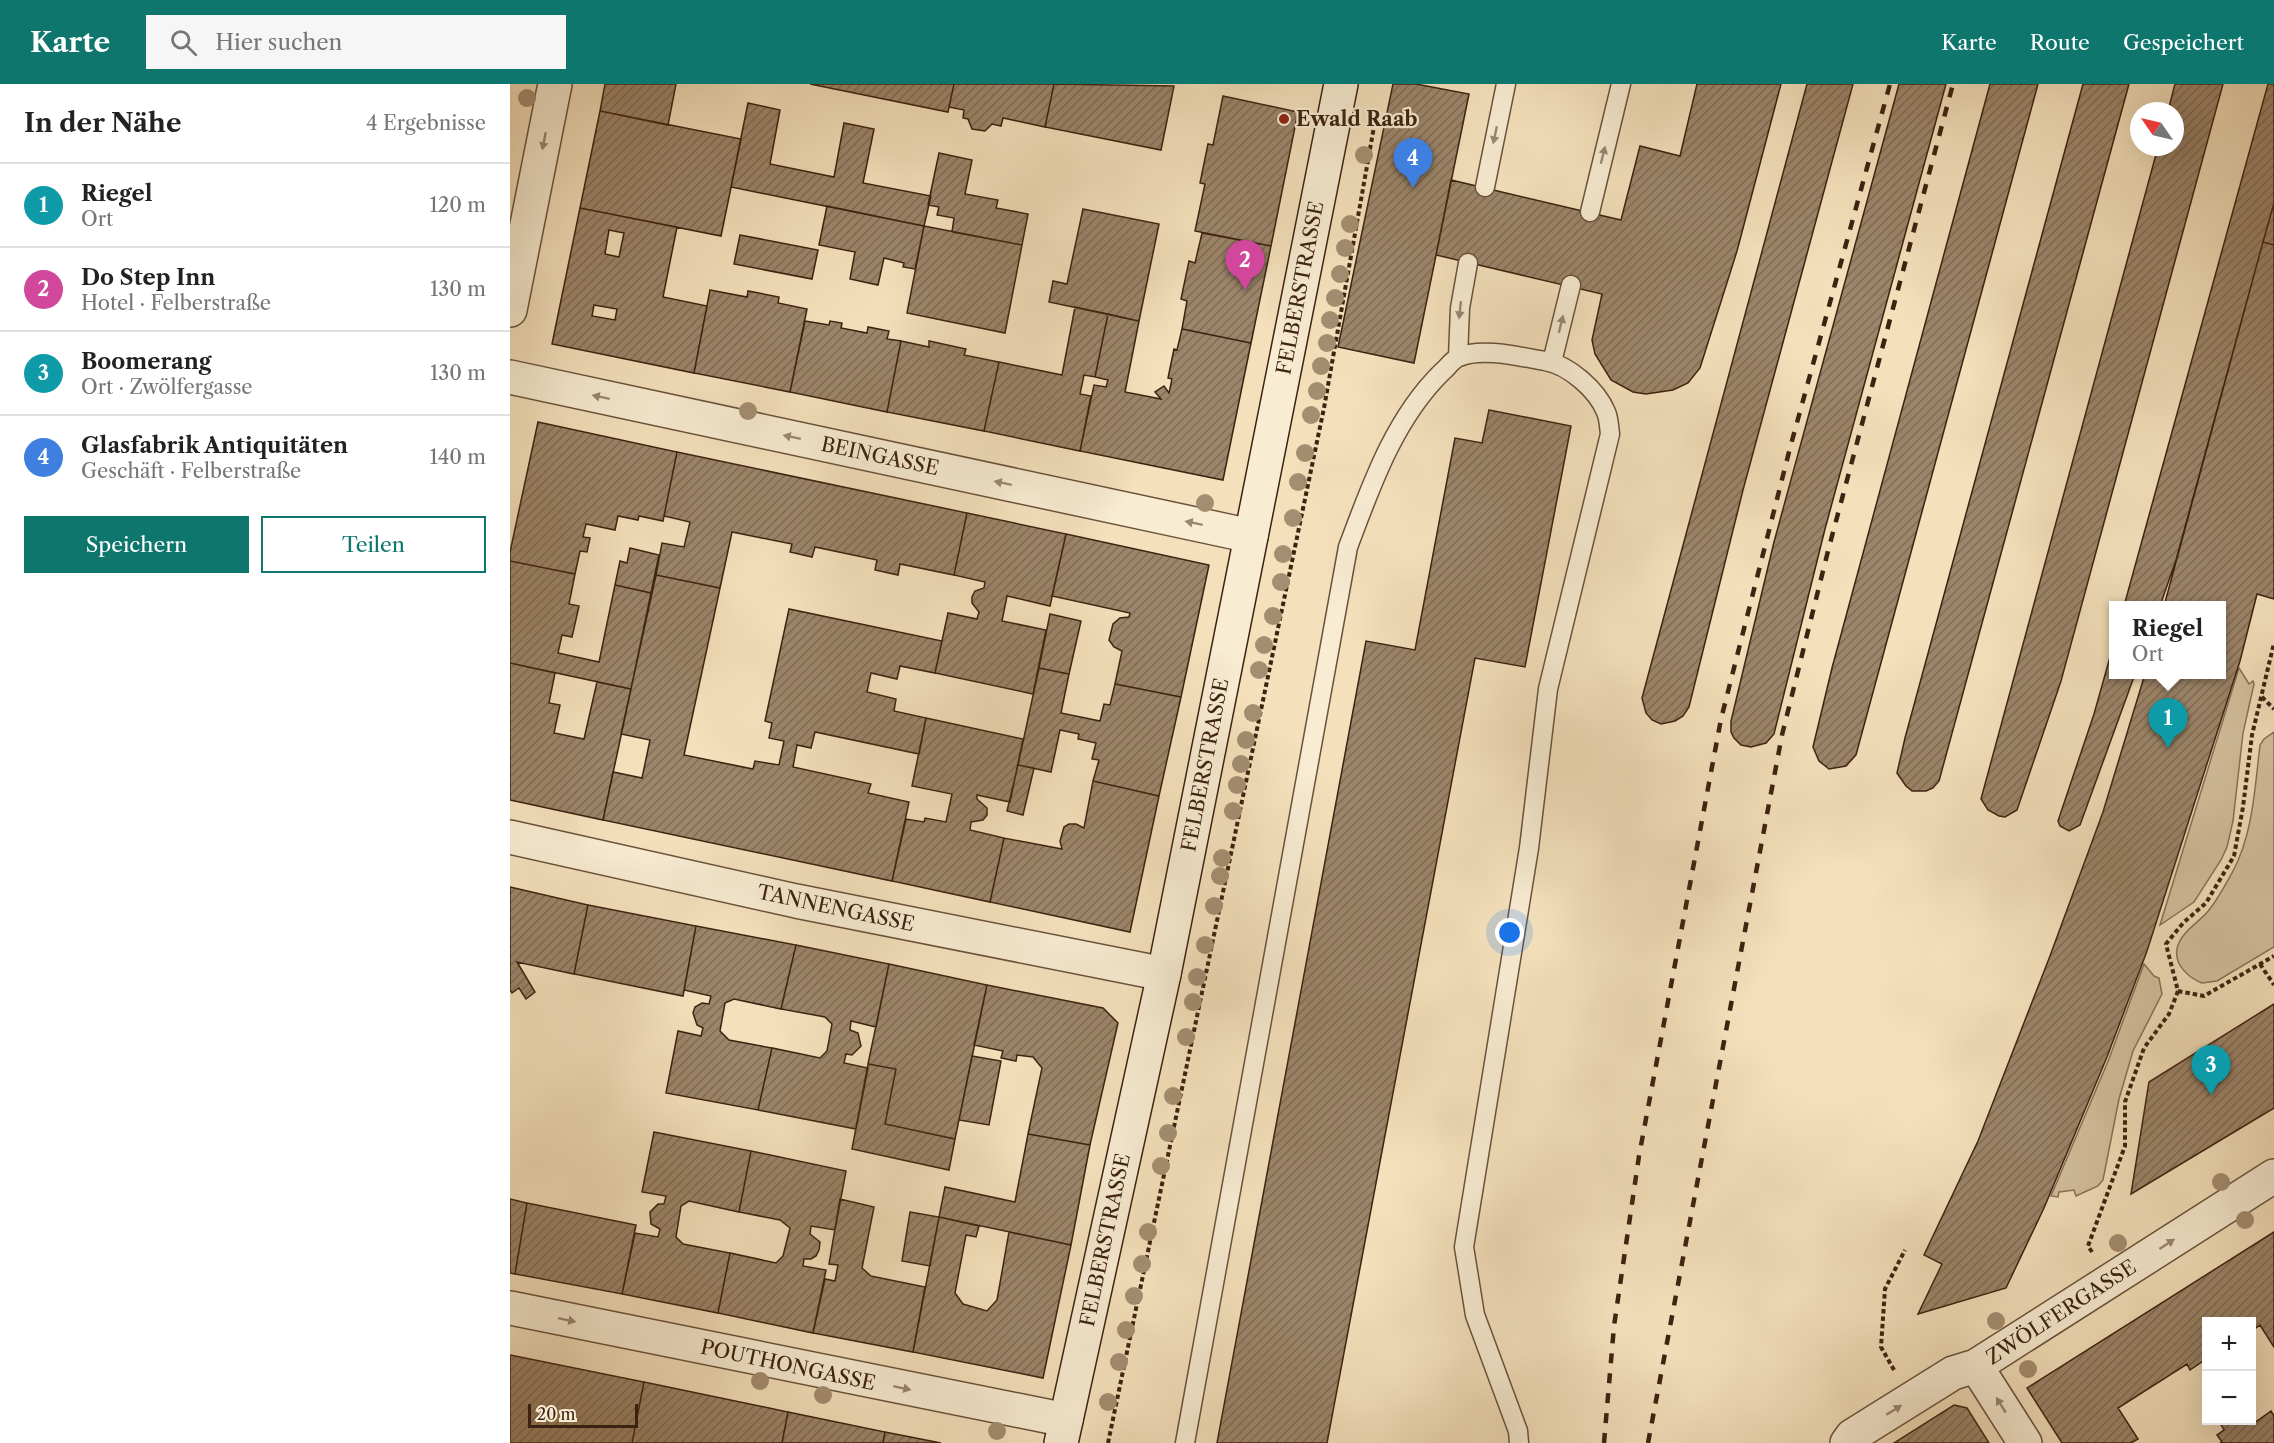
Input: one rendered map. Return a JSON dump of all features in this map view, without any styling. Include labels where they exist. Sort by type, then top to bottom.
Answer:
[{"type":"street","points":[[510,310],[555,84]]},
{"type":"street","name":"FELBERSTRASSE","points":[[1063,1432],[1164,974],[1340,84]]},
{"type":"street","name":"BEINGASSE","points":[[510,377],[1251,536]]},
{"type":"street","name":"TANNENGASSE","points":[[510,837],[796,901],[1164,974]]},
{"type":"street","name":"ZWÖLFERGASSE","points":[[1847,1443],[1852,1436],[1911,1399],[1953,1373],[1976,1366],[2274,1176]]},
{"type":"street","name":"POUTHONGASSE","points":[[510,1308],[1063,1432]]},
{"type":"street","points":[[1976,1366],[2025,1443]]},
{"type":"lane","points":[[1485,187],[1506,84]]},
{"type":"lane","points":[[1590,212],[1621,84]]},
{"type":"lane","points":[[1458,357],[1460,308],[1468,263]]},
{"type":"lane","points":[[1552,362],[1571,285]]},
{"type":"lane","points":[[1185,1443],[1348,547],[1372,484],[1406,416],[1429,385],[1458,357],[1482,353],[1552,362],[1575,376],[1595,394],[1606,413],[1610,434],[1548,689],[1529,848],[1464,1247],[1475,1315],[1518,1431],[1519,1443]]},
{"type":"path","points":[[1108,1443],[1324,408],[1375,121],[1369,119]]},
{"type":"path","points":[[2111,1280],[2088,1246],[2125,1146],[2125,1102],[2144,1048],[2169,1014],[2178,991],[2166,944],[2206,903],[2234,856],[2252,735],[2274,643]]},
{"type":"path","points":[[2262,697],[2274,709]]},
{"type":"path","points":[[2178,991],[2204,996],[2274,956]]},
{"type":"path","points":[[2260,964],[2274,985]]},
{"type":"path","points":[[1905,1250],[1885,1288],[1881,1347],[1911,1399]]},
{"type":"shaded area","points":[[2239,668],[2249,684],[2253,681],[2254,684],[2243,733],[2233,821],[2227,847],[2194,902],[2160,925]]},
{"type":"shaded area","points":[[2274,732],[2274,947],[2217,981],[2202,983],[2192,978],[2180,965],[2177,949],[2186,932],[2216,901],[2240,857],[2252,810],[2260,745]]},
{"type":"shaded area","points":[[2144,964],[2154,976],[2159,978],[2162,994],[2133,1051],[2119,1099],[2103,1180],[2098,1186],[2076,1196],[2074,1190],[2059,1192],[2058,1197],[2051,1196],[2109,1059]]},
{"type":"building","points":[[605,84],[676,84],[668,125],[600,111]]},
{"type":"building","points":[[810,84],[954,84],[948,112]]},
{"type":"building","points":[[954,84],[1054,84],[1045,127],[1003,118],[1001,126],[992,124],[985,131],[972,129],[968,119],[963,118],[964,110],[949,107]]},
{"type":"building","points":[[1054,84],[1174,86],[1161,150],[1045,127]]},
{"type":"building","points":[[1393,84],[1416,84],[1469,94],[1414,363],[1338,347]]},
{"type":"building","points":[[1697,84],[1781,84],[1737,251],[1700,368],[1688,383],[1673,390],[1646,394],[1633,392],[1611,380],[1595,354],[1592,340],[1602,294],[1436,255],[1451,180],[1621,220],[1640,146],[1680,156]]},
{"type":"building","points":[[1807,84],[1853,84],[1743,490],[1689,707],[1683,716],[1675,721],[1661,724],[1652,720],[1646,713],[1642,698]]},
{"type":"building","points":[[1899,84],[1946,84],[1825,529],[1774,734],[1766,743],[1751,747],[1741,745],[1731,732],[1731,721],[1774,542]]},
{"type":"building","points":[[1990,84],[2038,84],[1856,755],[1846,766],[1829,769],[1819,761],[1813,747],[1832,668]]},
{"type":"building","points":[[2083,84],[2129,84],[1939,781],[1933,788],[1926,791],[1912,791],[1897,773],[1905,738]]},
{"type":"building","points":[[2175,84],[2223,84],[2061,681],[2017,810],[2005,817],[1999,816],[1988,810],[1981,799],[2156,156],[2184,156],[2184,102],[2170,102]]},
{"type":"building","points":[[2268,84],[2274,84],[2274,203],[2176,560],[2162,601],[2125,601]]},
{"type":"building","points":[[1223,96],[1298,112],[1271,246],[1195,231],[1205,184],[1200,183],[1208,144],[1213,145]]},
{"type":"building","points":[[748,103],[780,110],[770,164],[834,177],[844,123],[874,129],[863,183],[931,196],[924,226],[731,187]]},
{"type":"building","points":[[600,111],[741,139],[721,236],[580,208]]},
{"type":"building","points":[[939,153],[972,160],[965,194],[998,200],[996,208],[1028,214],[1022,245],[952,232],[954,218],[937,215],[939,207],[928,205]]},
{"type":"building","points":[[2274,203],[2274,245],[2263,242]]},
{"type":"building","points":[[827,206],[924,226],[915,269],[903,267],[904,263],[884,258],[878,285],[850,279],[855,252],[819,245]]},
{"type":"building","points":[[580,208],[677,227],[663,297],[707,306],[694,373],[552,344]],"holes":[[[609,230],[624,233],[619,257],[605,254]],[[594,305],[617,309],[615,320],[592,316]]]},
{"type":"building","points":[[1083,209],[1159,224],[1139,321],[1049,302],[1053,281],[1067,284]]},
{"type":"building","points":[[924,226],[1022,245],[1005,333],[907,313]]},
{"type":"building","points":[[1202,233],[1271,246],[1251,343],[1182,329],[1187,301],[1181,299],[1189,261],[1195,263]]},
{"type":"building","points":[[740,235],[818,250],[812,279],[734,264]]},
{"type":"building","points":[[2263,242],[2274,245],[2274,599],[2257,594],[2240,661],[2147,951],[2107,1057],[2044,1208],[2006,1288],[1918,1314],[1942,1264],[1924,1255],[1978,1141],[2050,956],[2103,812],[2143,679],[2226,679],[2226,601],[2165,601]]},
{"type":"building","points":[[710,290],[747,297],[748,291],[779,297],[778,303],[807,309],[790,392],[694,373]]},
{"type":"building","points":[[1075,307],[1108,314],[1095,377],[1084,375],[1080,394],[1091,396],[1080,451],[984,431],[999,362],[1062,375]]},
{"type":"building","points":[[1108,314],[1139,321],[1125,392],[1161,399],[1155,392],[1164,386],[1169,393],[1172,379],[1168,378],[1174,349],[1177,350],[1182,329],[1251,343],[1223,480],[1080,451],[1094,385],[1106,387],[1108,380],[1095,377]]},
{"type":"building","points":[[805,321],[829,325],[830,321],[842,323],[841,328],[867,333],[868,327],[889,331],[887,339],[901,341],[887,412],[790,392]]},
{"type":"building","points":[[901,341],[929,347],[929,341],[966,349],[964,355],[999,362],[984,431],[887,412]]},
{"type":"building","points":[[1489,410],[1571,426],[1525,667],[1475,658],[1327,1443],[1217,1443],[1366,641],[1415,650],[1455,438],[1482,443]]},
{"type":"building","points":[[538,422],[677,452],[663,521],[639,516],[638,520],[618,516],[615,530],[586,524],[583,537],[590,538],[587,552],[580,551],[575,574],[510,561]]},
{"type":"building","points":[[677,452],[967,513],[954,575],[900,564],[898,575],[875,570],[877,560],[815,547],[812,557],[790,552],[792,544],[732,532],[720,588],[656,575],[662,543],[684,547],[690,522],[664,516]]},
{"type":"building","points":[[967,513],[1066,534],[1050,606],[1007,596],[1002,621],[1046,630],[1033,694],[935,673],[948,613],[977,619],[979,612],[972,603],[972,597],[975,591],[984,588],[985,582],[954,575]]},
{"type":"building","points":[[1066,534],[1209,565],[1181,697],[1115,684],[1122,651],[1114,647],[1109,640],[1113,624],[1120,618],[1129,617],[1130,613],[1052,596]]},
{"type":"building","points":[[630,548],[659,555],[651,593],[615,585],[620,561],[627,563]]},
{"type":"building","points":[[510,561],[575,574],[569,604],[579,606],[572,637],[562,635],[558,653],[599,662],[615,585],[651,593],[631,689],[510,663]]},
{"type":"building","points":[[656,575],[720,588],[684,755],[753,769],[755,761],[779,765],[784,741],[769,738],[772,723],[765,721],[789,609],[942,641],[935,673],[900,666],[897,679],[871,673],[867,692],[896,699],[894,711],[926,718],[919,754],[815,732],[811,748],[797,745],[793,767],[871,784],[868,793],[909,802],[892,881],[603,820],[613,772],[642,778],[650,740],[621,734]]},
{"type":"building","points":[[1050,614],[1081,621],[1069,674],[1039,668]]},
{"type":"building","points":[[2109,661],[2109,679],[2133,679],[2080,825],[2069,831],[2060,826],[2058,821],[2094,714]]},
{"type":"building","points":[[510,663],[555,673],[549,703],[560,705],[554,733],[584,739],[597,682],[631,689],[603,820],[510,800]]},
{"type":"building","points":[[1039,668],[1069,674],[1061,713],[1100,721],[1104,704],[1110,705],[1115,684],[1181,697],[1159,796],[1093,781],[1099,760],[1092,759],[1096,743],[1078,739],[1079,734],[1060,730],[1051,772],[1018,765]]},
{"type":"building","points":[[926,718],[1023,739],[1010,802],[977,795],[977,799],[987,808],[987,815],[983,820],[971,822],[970,830],[1004,838],[990,902],[892,881],[906,819],[924,822],[925,818],[946,822],[952,794],[912,786]]},
{"type":"building","points":[[1018,765],[1034,768],[1023,815],[1007,811]]},
{"type":"building","points":[[1093,781],[1159,796],[1130,932],[990,902],[1004,838],[1062,849],[1060,841],[1064,827],[1076,824],[1084,828]]},
{"type":"building","points":[[510,887],[588,905],[574,974],[517,962],[535,992],[526,999],[519,988],[512,993],[510,990]]},
{"type":"building","points":[[588,905],[696,926],[683,996],[574,974]]},
{"type":"building","points":[[696,926],[796,945],[781,1009],[734,999],[725,1003],[720,1031],[729,1040],[772,1048],[758,1110],[666,1093],[678,1031],[701,1036],[703,1028],[697,1025],[693,1013],[695,1007],[702,1003],[709,1004],[711,996],[684,990]]},
{"type":"building","points":[[796,945],[889,964],[876,1027],[851,1021],[850,1030],[858,1033],[861,1046],[852,1055],[846,1054],[844,1063],[868,1068],[856,1129],[758,1110],[772,1048],[820,1058],[827,1051],[832,1024],[825,1017],[781,1009]]},
{"type":"building","points":[[889,964],[987,985],[955,1139],[885,1124],[896,1069],[868,1064]]},
{"type":"building","points":[[987,985],[1103,1008],[1118,1023],[1090,1145],[1028,1134],[1042,1068],[1033,1057],[1017,1055],[1016,1061],[1001,1058],[1003,1051],[974,1045]]},
{"type":"building","points":[[2274,1004],[2274,1108],[2131,1194],[2149,1082]]},
{"type":"building","points":[[972,1056],[1001,1061],[989,1125],[959,1120]]},
{"type":"building","points":[[868,1064],[896,1069],[885,1124],[955,1139],[949,1170],[852,1149]]},
{"type":"building","points":[[654,1132],[751,1151],[739,1212],[689,1201],[681,1206],[676,1237],[683,1244],[730,1253],[718,1313],[622,1294],[635,1233],[658,1237],[660,1229],[651,1224],[650,1212],[658,1204],[664,1204],[666,1196],[642,1192]]},
{"type":"building","points":[[1028,1134],[1090,1145],[1071,1245],[939,1217],[945,1187],[1015,1202]]},
{"type":"building","points":[[751,1151],[846,1171],[835,1230],[811,1226],[810,1234],[820,1242],[819,1250],[811,1259],[804,1259],[803,1266],[826,1270],[813,1333],[718,1313],[730,1253],[776,1263],[783,1256],[790,1228],[780,1220],[739,1212]]},
{"type":"building","points":[[510,1199],[527,1203],[515,1274],[510,1273]]},
{"type":"building","points":[[840,1199],[874,1207],[862,1268],[871,1276],[925,1287],[913,1352],[813,1333],[825,1279],[835,1281],[838,1265],[829,1264]]},
{"type":"building","points":[[527,1203],[636,1225],[622,1294],[515,1274]]},
{"type":"building","points":[[910,1212],[939,1217],[930,1266],[902,1261]]},
{"type":"building","points":[[939,1217],[979,1226],[976,1237],[966,1235],[955,1293],[963,1304],[987,1311],[997,1300],[1009,1232],[1071,1245],[1043,1378],[913,1352]]},
{"type":"building","points":[[2274,1232],[2274,1347],[2260,1325],[2256,1328],[2256,1317],[2202,1317],[2202,1362],[2190,1370],[2187,1364],[2118,1408],[2138,1439],[2131,1443],[2062,1443],[2027,1388]]},
{"type":"building","points":[[510,1355],[644,1382],[632,1443],[510,1443]]},
{"type":"building","points":[[644,1382],[788,1412],[782,1443],[632,1443]]},
{"type":"building","points":[[1954,1405],[1967,1408],[1989,1443],[1894,1443]]},
{"type":"building","points":[[2271,1411],[2274,1416],[2274,1443],[2220,1443],[2222,1442],[2217,1435],[2224,1430],[2221,1425],[2256,1425],[2256,1422]]},
{"type":"building","points":[[788,1412],[885,1432],[883,1443],[782,1443]]},
{"type":"building","points":[[885,1432],[941,1443],[883,1443]]},
{"type":"railway","points":[[1604,1443],[1614,1326],[1639,1156],[1721,719],[1790,448],[1890,84]]},
{"type":"railway","points":[[1648,1443],[1782,735],[1828,551],[1953,84]]},
{"type":"place","name":"Ewald Raab","points":[[1284,119]]},
{"type":"place","name":"Glasfabrik Antiquitäten","points":[[1413,188]]},
{"type":"place","name":"Do Step Inn","points":[[1245,290]]},
{"type":"place","name":"Riegel","points":[[2168,748]]},
{"type":"place","name":"Boomerang","points":[[2211,1095]]}]
